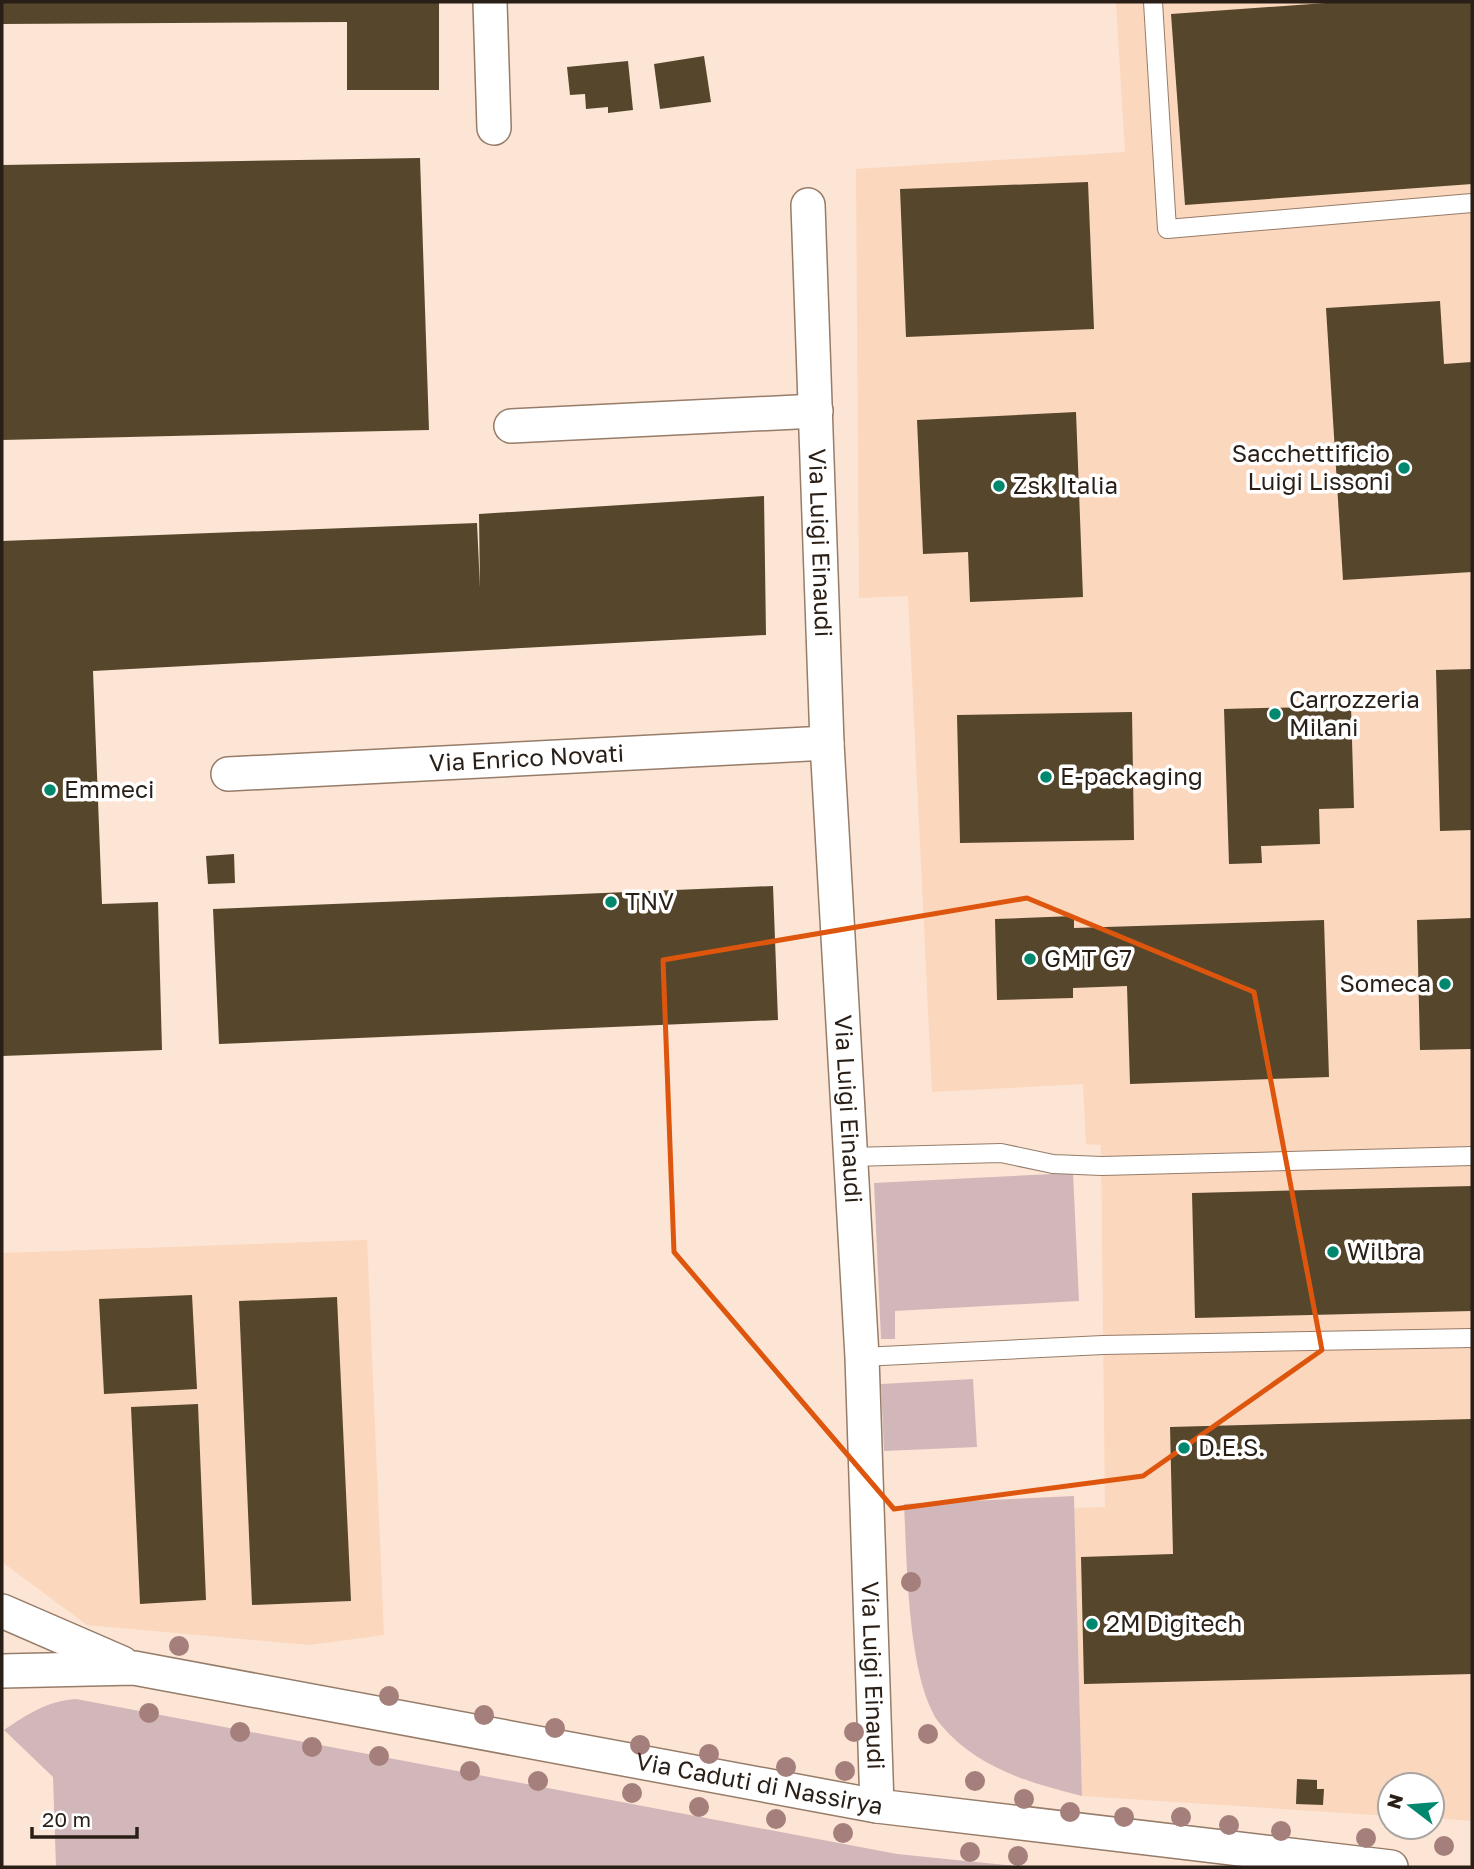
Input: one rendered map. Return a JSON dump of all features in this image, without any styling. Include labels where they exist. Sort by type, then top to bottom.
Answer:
[{"type":"street","points":[[491,2],[494,128]]},
{"type":"street","name":"Via Luigi Einaudi","points":[[808,205],[827,743],[862,1357],[877,1806]]},
{"type":"street","name":"Via Luigi Einaudi","points":[[511,426],[816,411]]},
{"type":"street","name":"Via Enrico Novati","points":[[228,774],[827,743]]},
{"type":"street","name":"Via Caduti di Nassirya","points":[[2,1611],[134,1668]]},
{"type":"street","name":"Via Caduti di Nassirya","points":[[2,1671],[134,1668],[877,1806],[1391,1867]]},
{"type":"lane","points":[[1153,2],[1167,229],[1472,203]]},
{"type":"lane","points":[[850,1157],[1001,1153],[1053,1164],[1102,1166],[1472,1156]]},
{"type":"lane","points":[[862,1357],[1103,1345],[1472,1338]]},
{"type":"highlighted area","points":[[1027,898],[1254,992],[1322,1350],[1143,1476],[894,1509],[674,1252],[663,960]]},
{"type":"shaded area","points":[[1116,2],[1472,2],[1472,1821],[1446,1819],[1446,1771],[1376,1771],[1376,1815],[1082,1796],[1074,1508],[1105,1507],[1101,1145],[1086,1144],[1083,1084],[932,1092],[908,596],[859,598],[856,169],[1125,152]]},
{"type":"shaded area","points":[[1073,1173],[1079,1301],[895,1311],[895,1339],[881,1339],[874,1183]]},
{"type":"shaded area","points":[[367,1240],[384,1635],[309,1645],[87,1625],[2,1562],[2,1253]]},
{"type":"shaded area","points":[[973,1379],[977,1447],[884,1451],[881,1384]]},
{"type":"shaded area","points":[[1074,1496],[1082,1796],[1024,1779],[988,1763],[955,1740],[941,1725],[930,1706],[921,1681],[915,1651],[908,1587],[904,1504]]},
{"type":"shaded area","points":[[76,1699],[897,1854],[1025,1867],[56,1867],[53,1777],[4,1730],[47,1705]]},
{"type":"building","points":[[2,2],[439,2],[439,90],[347,90],[347,22],[2,24]]},
{"type":"building","points":[[1340,2],[1472,2],[1472,184],[1185,205],[1171,14]]},
{"type":"building","points":[[704,56],[711,102],[660,109],[654,64]]},
{"type":"building","points":[[628,61],[633,110],[608,113],[608,107],[586,109],[585,94],[570,95],[567,67]]},
{"type":"building","points":[[420,158],[429,430],[2,440],[2,165]]},
{"type":"building","points":[[1088,182],[1094,329],[906,337],[900,189]]},
{"type":"building","name":"Sacchettificio Luigi Lissoni","points":[[1440,301],[1444,364],[1472,362],[1472,572],[1343,580],[1326,308]]},
{"type":"building","name":"Zsk Italia","points":[[1076,412],[1083,597],[970,602],[968,552],[923,554],[917,420]]},
{"type":"building","points":[[764,496],[766,635],[93,671],[102,904],[158,902],[162,1050],[2,1056],[2,541],[477,523],[480,588],[479,514]]},
{"type":"building","points":[[1472,669],[1472,830],[1440,831],[1436,670]]},
{"type":"building","points":[[1351,706],[1354,808],[1319,809],[1320,844],[1261,846],[1262,863],[1229,864],[1224,709]]},
{"type":"building","name":"E-packaging","points":[[1132,712],[1134,840],[960,843],[957,715]]},
{"type":"building","points":[[234,854],[235,883],[208,884],[206,856]]},
{"type":"building","points":[[773,886],[778,1020],[219,1044],[213,909]]},
{"type":"building","points":[[1074,916],[1074,928],[1324,920],[1329,1077],[1130,1084],[1127,986],[1073,988],[1073,998],[997,1000],[995,919]]},
{"type":"building","name":"Someca","points":[[1472,918],[1472,1049],[1420,1050],[1417,920]]},
{"type":"building","name":"Wilbra","points":[[1472,1186],[1472,1311],[1195,1318],[1192,1193]]},
{"type":"building","points":[[192,1295],[197,1389],[104,1394],[99,1299]]},
{"type":"building","points":[[337,1297],[351,1601],[252,1605],[239,1301]]},
{"type":"building","points":[[198,1404],[206,1600],[140,1604],[131,1407]]},
{"type":"building","points":[[1472,1419],[1472,1674],[1084,1684],[1081,1557],[1173,1554],[1170,1427]]},
{"type":"building","points":[[1297,1779],[1317,1780],[1317,1789],[1324,1789],[1323,1805],[1296,1804]]},
{"type":"place","name":"Sacchettificio Luigi Lissoni","points":[[1404,468]]},
{"type":"place","name":"Zsk Italia","points":[[999,486]]},
{"type":"place","name":"Carrozzeria Milani","points":[[1275,714]]},
{"type":"place","name":"E-packaging","points":[[1046,777]]},
{"type":"place","name":"Emmeci","points":[[50,790]]},
{"type":"place","name":"TNV","points":[[611,902]]},
{"type":"place","name":"GMT G7","points":[[1030,959]]},
{"type":"place","name":"Someca","points":[[1445,984]]},
{"type":"place","name":"Wilbra","points":[[1333,1252]]},
{"type":"place","name":"D.E.S.","points":[[1184,1448]]},
{"type":"place","name":"2M Digitech","points":[[1092,1624]]}]
